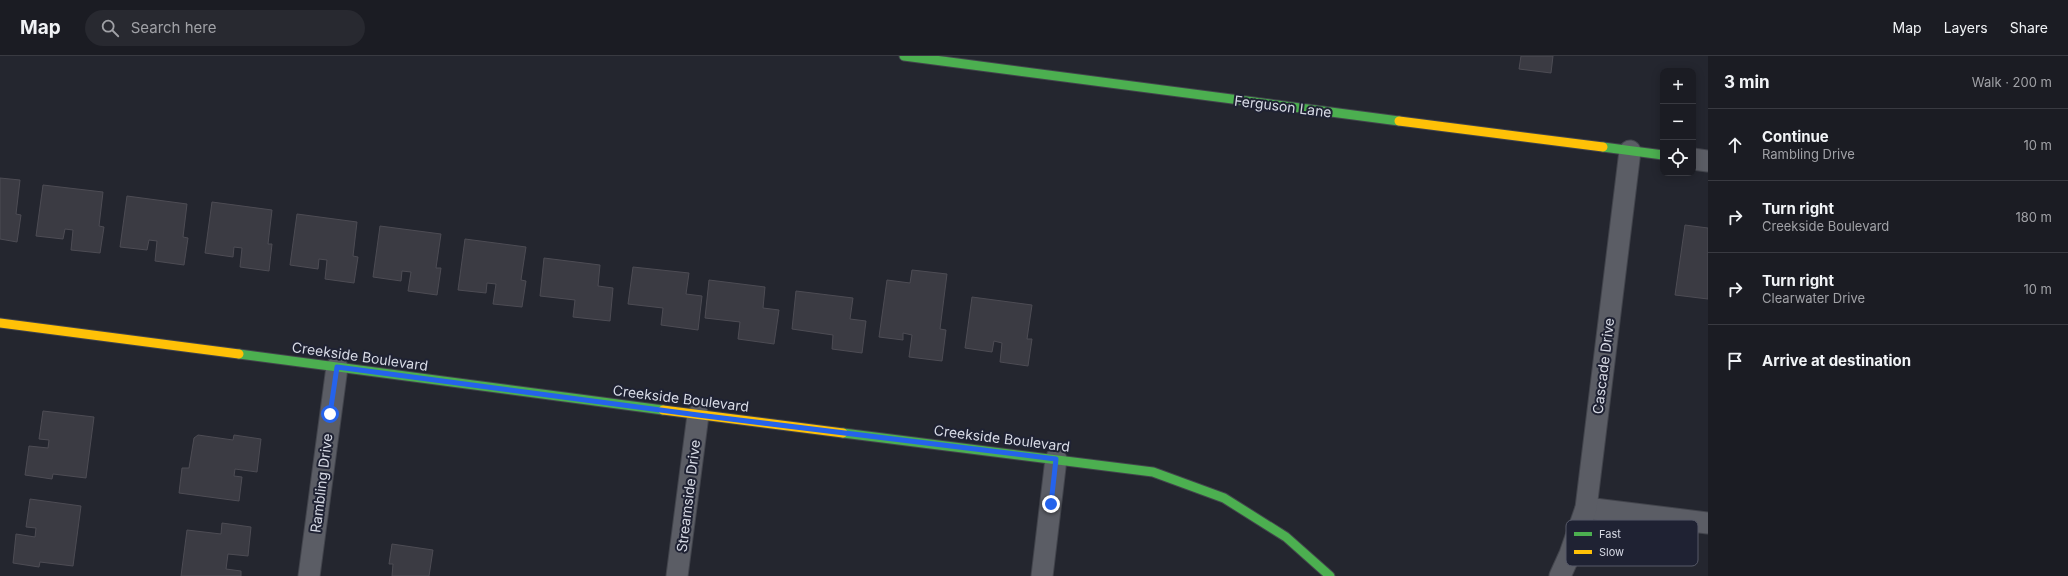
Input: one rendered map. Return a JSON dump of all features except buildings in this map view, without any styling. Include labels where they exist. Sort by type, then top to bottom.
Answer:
[{"type":"street","name":"Ferguson Lane","points":[[904,56],[1660,155]]},
{"type":"street","name":"Cascade Drive","points":[[1582,520],[1586,508],[1630,151]]},
{"type":"street","points":[[1696,159],[1708,161]]},
{"type":"street","name":"Creekside Boulevard","points":[[0,323],[698,415],[1153,472],[1224,498],[1286,537],[1330,576]]},
{"type":"street","name":"Rambling Drive","points":[[309,576],[337,367]]},
{"type":"street","name":"Streamside Drive","points":[[677,576],[698,415]]},
{"type":"street","points":[[1042,576],[1056,459]]},
{"type":"street","points":[[1586,508],[1684,520]]},
{"type":"street","points":[[1698,522],[1708,523]]},
{"type":"street","name":"Cascade Drive","points":[[1560,576],[1566,563]]},
{"type":"traffic: fast","points":[[904,56],[1399,121]]},
{"type":"traffic: fast","points":[[1603,147],[1660,155]]},
{"type":"traffic: fast","points":[[239,354],[663,410]]},
{"type":"traffic: fast","points":[[843,433],[1153,472],[1224,498],[1286,537],[1330,576]]},
{"type":"traffic: slow","points":[[1399,121],[1603,147]]},
{"type":"traffic: slow","points":[[0,323],[239,354]]},
{"type":"traffic: slow","points":[[663,410],[843,433]]},
{"type":"route","points":[[330,414],[337,367],[698,415],[1056,459],[1051,504]]}]
